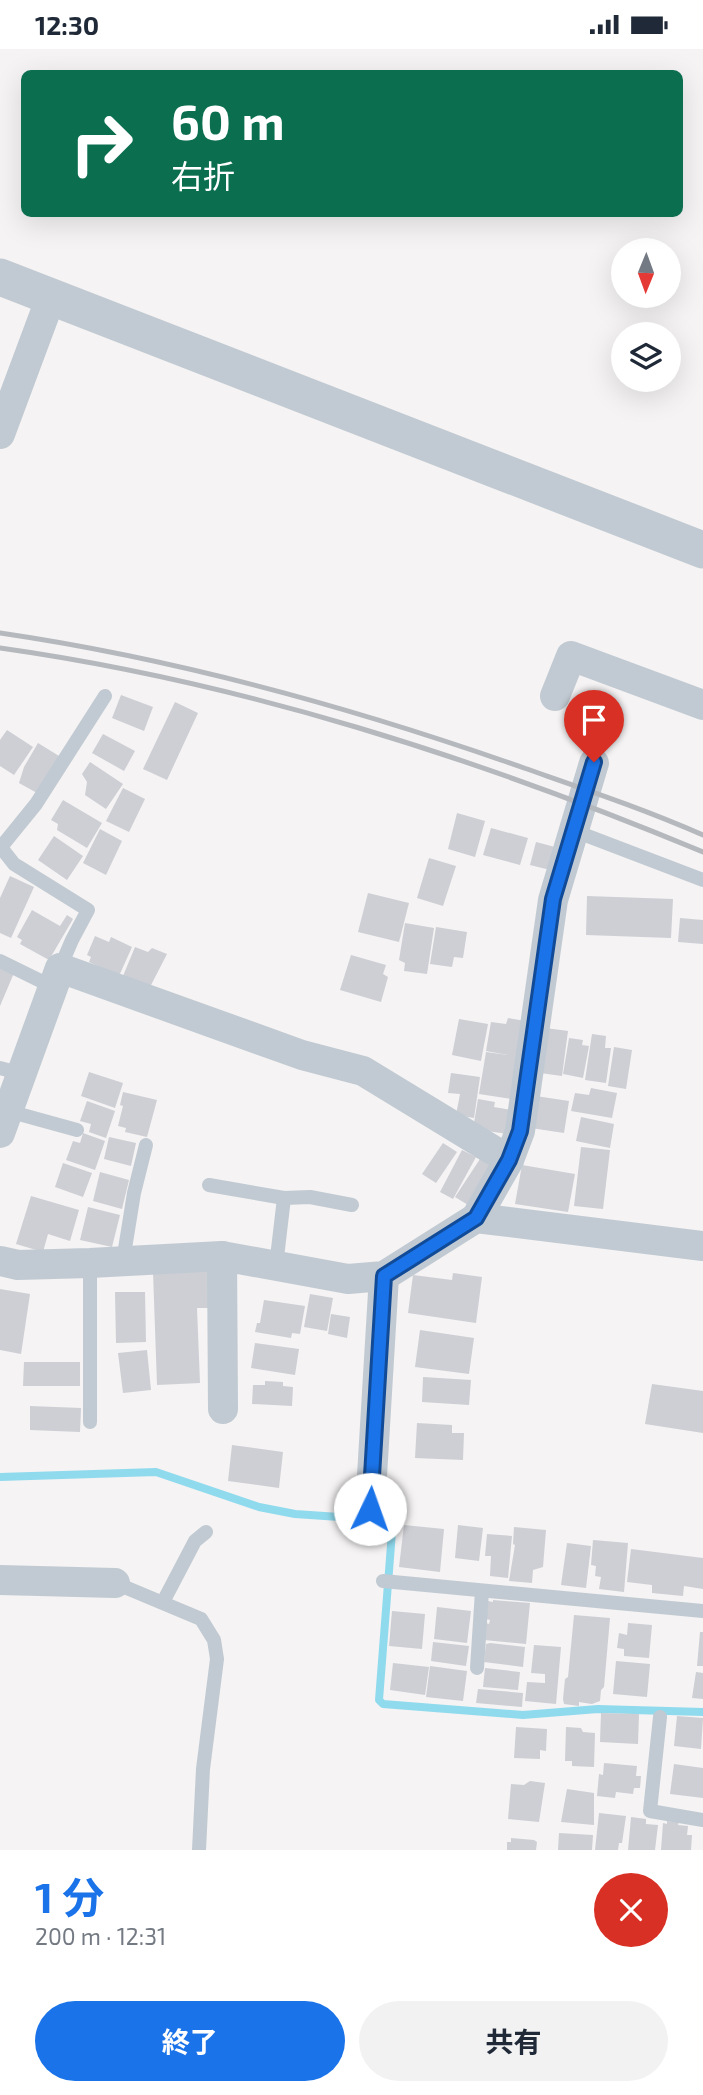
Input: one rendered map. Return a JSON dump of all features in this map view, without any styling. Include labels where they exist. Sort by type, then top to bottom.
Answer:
[{"type":"street","points":[[0,277],[703,550]]},
{"type":"street","points":[[0,434],[51,297]]},
{"type":"street","points":[[555,695],[570,656],[703,705]]},
{"type":"street","points":[[0,1261],[18,1265],[222,1256],[348,1279],[384,1276],[476,1218],[509,1160],[520,1131],[553,899],[594,762]]},
{"type":"street","points":[[4,1122],[11,1071],[57,978],[302,1055],[363,1071],[509,1160]]},
{"type":"street","points":[[476,1218],[703,1246]]},
{"type":"street","points":[[222,1256],[223,1409]]},
{"type":"street","points":[[370,1509],[384,1276]]},
{"type":"street","points":[[0,1580],[115,1583]]},
{"type":"lane","points":[[0,961],[57,978],[88,910],[14,863],[0,847],[36,804],[105,696]]},
{"type":"lane","points":[[572,830],[703,880]]},
{"type":"lane","points":[[4,1122],[77,1130]]},
{"type":"lane","points":[[123,1261],[134,1193],[146,1145]]},
{"type":"lane","points":[[209,1185],[284,1198],[310,1197],[352,1205]]},
{"type":"lane","points":[[276,1266],[284,1198]]},
{"type":"lane","points":[[90,1263],[90,1422]]},
{"type":"lane","points":[[163,1602],[195,1541],[205,1532]]},
{"type":"lane","points":[[383,1581],[703,1611]]},
{"type":"lane","points":[[115,1583],[201,1619],[214,1640],[217,1659],[203,1769],[199,1850]]},
{"type":"lane","points":[[477,1668],[482,1591]]},
{"type":"lane","points":[[660,1717],[650,1811],[703,1820]]},
{"type":"building","points":[[121,695],[153,707],[144,731],[112,718]]},
{"type":"building","points":[[175,702],[198,713],[167,780],[143,769]]},
{"type":"building","points":[[7,730],[33,747],[14,775],[0,766],[0,740]]},
{"type":"building","points":[[103,734],[135,751],[124,771],[92,753]]},
{"type":"building","points":[[38,743],[59,756],[37,793],[19,783],[24,767]]},
{"type":"building","points":[[90,762],[123,784],[106,809],[85,795],[87,782],[82,774]]},
{"type":"building","points":[[123,788],[145,799],[129,832],[106,821]]},
{"type":"building","points":[[63,800],[102,823],[87,848],[57,830],[58,824],[51,820]]},
{"type":"building","points":[[457,813],[485,821],[475,857],[448,849]]},
{"type":"building","points":[[491,828],[528,838],[520,865],[483,855]]},
{"type":"building","points":[[100,829],[122,841],[106,875],[83,863]]},
{"type":"building","points":[[54,836],[83,856],[67,880],[38,860]]},
{"type":"building","points":[[536,842],[555,847],[550,870],[530,865]]},
{"type":"building","points":[[429,858],[456,866],[443,906],[417,898]]},
{"type":"building","points":[[10,876],[34,887],[11,938],[0,933],[0,898]]},
{"type":"building","points":[[368,893],[409,903],[399,942],[358,932]]},
{"type":"building","points":[[587,896],[673,899],[671,938],[586,935]]},
{"type":"building","points":[[32,910],[60,926],[67,915],[73,919],[49,960],[20,944],[22,940],[17,937]]},
{"type":"building","points":[[680,918],[703,920],[703,944],[678,942]]},
{"type":"building","points":[[405,923],[434,928],[427,974],[404,971],[405,963],[399,960]]},
{"type":"building","points":[[436,927],[467,932],[463,958],[454,957],[452,967],[430,964]]},
{"type":"building","points":[[95,936],[109,942],[111,937],[132,947],[119,976],[89,962],[91,957],[87,955]]},
{"type":"building","points":[[135,947],[148,952],[152,948],[167,954],[150,987],[123,976]]},
{"type":"building","points":[[351,955],[386,965],[383,974],[388,977],[381,1002],[340,990]]},
{"type":"building","points":[[0,967],[14,973],[0,1006]]},
{"type":"building","points":[[508,1018],[525,1021],[512,1099],[479,1094],[486,1052],[508,1055],[486,1051],[491,1022],[506,1024]]},
{"type":"building","points":[[459,1019],[488,1024],[481,1061],[452,1055]]},
{"type":"building","points":[[546,1028],[568,1031],[562,1076],[540,1073]]},
{"type":"building","points":[[592,1034],[606,1036],[605,1048],[611,1048],[606,1083],[585,1080]]},
{"type":"building","points":[[569,1038],[583,1040],[582,1045],[589,1046],[583,1078],[563,1074]]},
{"type":"building","points":[[614,1047],[632,1050],[626,1089],[608,1086]]},
{"type":"building","points":[[89,1072],[123,1083],[115,1108],[81,1096]]},
{"type":"building","points":[[451,1073],[480,1077],[474,1118],[456,1115],[460,1094],[448,1093]]},
{"type":"building","points":[[591,1088],[617,1093],[612,1118],[571,1111],[575,1093],[589,1095]]},
{"type":"building","points":[[123,1092],[157,1100],[147,1137],[125,1132],[126,1128],[118,1126]]},
{"type":"building","points":[[536,1096],[569,1101],[564,1133],[531,1128]]},
{"type":"building","points":[[478,1099],[495,1102],[494,1107],[511,1110],[508,1134],[473,1129]]},
{"type":"building","points":[[87,1101],[115,1111],[106,1138],[89,1132],[91,1124],[80,1121]]},
{"type":"building","points":[[581,1117],[614,1124],[610,1148],[576,1141]]},
{"type":"building","points":[[83,1133],[105,1141],[95,1170],[66,1160],[73,1141],[80,1143]]},
{"type":"building","points":[[109,1137],[136,1143],[131,1166],[104,1159]]},
{"type":"building","points":[[443,1143],[457,1152],[436,1183],[422,1174]]},
{"type":"building","points":[[581,1147],[610,1150],[603,1209],[574,1206]]},
{"type":"building","points":[[462,1150],[476,1157],[453,1199],[440,1192]]},
{"type":"building","points":[[480,1159],[492,1167],[468,1205],[455,1197]]},
{"type":"building","points":[[63,1163],[92,1173],[83,1197],[55,1187]]},
{"type":"building","points":[[522,1165],[575,1174],[568,1212],[515,1204]]},
{"type":"building","points":[[100,1172],[129,1180],[122,1209],[93,1201]]},
{"type":"building","points":[[31,1196],[79,1210],[70,1241],[48,1234],[43,1252],[16,1244]]},
{"type":"building","points":[[88,1207],[120,1215],[112,1247],[80,1240]]},
{"type":"building","points":[[209,1270],[211,1308],[197,1308],[200,1383],[157,1385],[153,1272]]},
{"type":"building","points":[[453,1273],[482,1277],[476,1323],[408,1313],[413,1275],[452,1280]]},
{"type":"building","points":[[0,1289],[30,1294],[21,1354],[0,1350]]},
{"type":"building","points":[[115,1292],[145,1292],[146,1342],[116,1343]]},
{"type":"building","points":[[310,1294],[333,1298],[327,1331],[304,1327]]},
{"type":"building","points":[[264,1300],[305,1306],[300,1334],[292,1333],[291,1338],[255,1332],[257,1323],[260,1323]]},
{"type":"building","points":[[331,1314],[350,1317],[347,1338],[328,1334]]},
{"type":"building","points":[[420,1330],[474,1338],[469,1374],[415,1367]]},
{"type":"building","points":[[255,1343],[299,1349],[295,1375],[251,1368]]},
{"type":"building","points":[[147,1350],[151,1390],[123,1393],[118,1353]]},
{"type":"building","points":[[24,1362],[80,1362],[80,1386],[23,1386]]},
{"type":"building","points":[[423,1377],[471,1380],[469,1405],[422,1402]]},
{"type":"building","points":[[265,1381],[283,1382],[283,1386],[293,1387],[292,1406],[252,1404],[253,1385],[265,1385]]},
{"type":"building","points":[[652,1384],[703,1391],[703,1433],[645,1424]]},
{"type":"building","points":[[30,1406],[81,1408],[80,1432],[30,1430]]},
{"type":"building","points":[[417,1423],[452,1425],[452,1433],[464,1433],[463,1460],[415,1458]]},
{"type":"building","points":[[232,1445],[283,1452],[279,1488],[228,1481]]},
{"type":"building","points":[[404,1525],[444,1529],[440,1572],[399,1567]]},
{"type":"building","points":[[458,1525],[483,1528],[479,1561],[455,1558]]},
{"type":"building","points":[[514,1527],[546,1530],[543,1567],[533,1570],[532,1583],[509,1581],[515,1545]]},
{"type":"building","points":[[487,1534],[512,1536],[508,1578],[490,1576],[491,1556],[485,1556]]},
{"type":"building","points":[[593,1540],[628,1543],[624,1592],[599,1589],[601,1577],[595,1576],[596,1566],[591,1565]]},
{"type":"building","points":[[567,1543],[591,1546],[586,1588],[561,1585]]},
{"type":"building","points":[[631,1549],[703,1558],[703,1589],[684,1586],[683,1596],[652,1593],[652,1585],[627,1582]]},
{"type":"building","points":[[488,1601],[530,1603],[526,1644],[484,1640],[486,1623],[489,1624],[490,1620],[486,1619]]},
{"type":"building","points":[[437,1607],[471,1611],[467,1643],[434,1639]]},
{"type":"building","points":[[392,1611],[425,1614],[422,1649],[389,1646]]},
{"type":"building","points":[[574,1615],[610,1618],[604,1687],[600,1701],[592,1704],[579,1702],[579,1706],[564,1704],[563,1699],[565,1679],[568,1677]]},
{"type":"building","points":[[628,1623],[652,1625],[649,1658],[624,1656],[624,1649],[617,1648],[619,1633],[627,1635]]},
{"type":"building","points":[[700,1632],[703,1632],[703,1666],[697,1666]]},
{"type":"building","points":[[433,1642],[469,1646],[466,1666],[431,1661]]},
{"type":"building","points":[[486,1644],[525,1647],[523,1667],[484,1662]]},
{"type":"building","points":[[534,1645],[561,1647],[556,1704],[525,1701],[527,1682],[545,1683],[545,1674],[531,1673]]},
{"type":"building","points":[[616,1661],[650,1664],[647,1697],[613,1694]]},
{"type":"building","points":[[393,1663],[429,1667],[425,1695],[390,1690]]},
{"type":"building","points":[[430,1666],[467,1671],[463,1701],[426,1697]]},
{"type":"building","points":[[485,1668],[520,1672],[518,1690],[483,1687]]},
{"type":"building","points":[[696,1672],[703,1673],[703,1699],[692,1698]]},
{"type":"building","points":[[478,1689],[523,1693],[522,1707],[476,1703]]},
{"type":"building","points":[[601,1713],[639,1714],[638,1744],[600,1742]]},
{"type":"building","points":[[677,1716],[703,1718],[701,1749],[674,1746]]},
{"type":"building","points":[[516,1727],[547,1729],[546,1751],[540,1750],[540,1759],[514,1758]]},
{"type":"building","points":[[566,1727],[595,1733],[594,1767],[572,1766],[572,1761],[565,1761]]},
{"type":"building","points":[[604,1763],[637,1766],[636,1776],[641,1776],[640,1788],[634,1788],[633,1794],[616,1792],[615,1798],[597,1796],[599,1774],[603,1775]]},
{"type":"building","points":[[674,1764],[703,1768],[703,1798],[670,1794]]},
{"type":"building","points":[[530,1781],[545,1783],[539,1822],[508,1819],[511,1784],[524,1785]]},
{"type":"building","points":[[567,1789],[594,1793],[594,1825],[561,1822]]},
{"type":"building","points":[[599,1813],[626,1816],[622,1843],[619,1843],[618,1850],[595,1850]]},
{"type":"building","points":[[631,1817],[646,1819],[646,1824],[658,1825],[655,1850],[628,1850]]},
{"type":"building","points":[[667,1821],[688,1826],[687,1835],[692,1835],[691,1850],[661,1850],[663,1823],[667,1824]]},
{"type":"building","points":[[559,1833],[593,1835],[592,1850],[558,1850]]},
{"type":"building","points":[[511,1838],[534,1840],[537,1842],[536,1850],[507,1850],[507,1842],[511,1842]]},
{"type":"waterway","points":[[0,1477],[156,1472],[259,1507],[295,1514],[354,1518],[392,1532],[379,1700],[383,1704],[523,1715],[598,1709],[703,1712]]},
{"type":"railway","points":[[0,633],[199,671],[330,706],[524,768],[703,835]]},
{"type":"railway","points":[[0,648],[180,681],[358,727],[532,785],[703,852]]},
{"type":"route","points":[[370,1509],[384,1276],[476,1218],[509,1160],[520,1131],[553,899],[594,762]]}]
